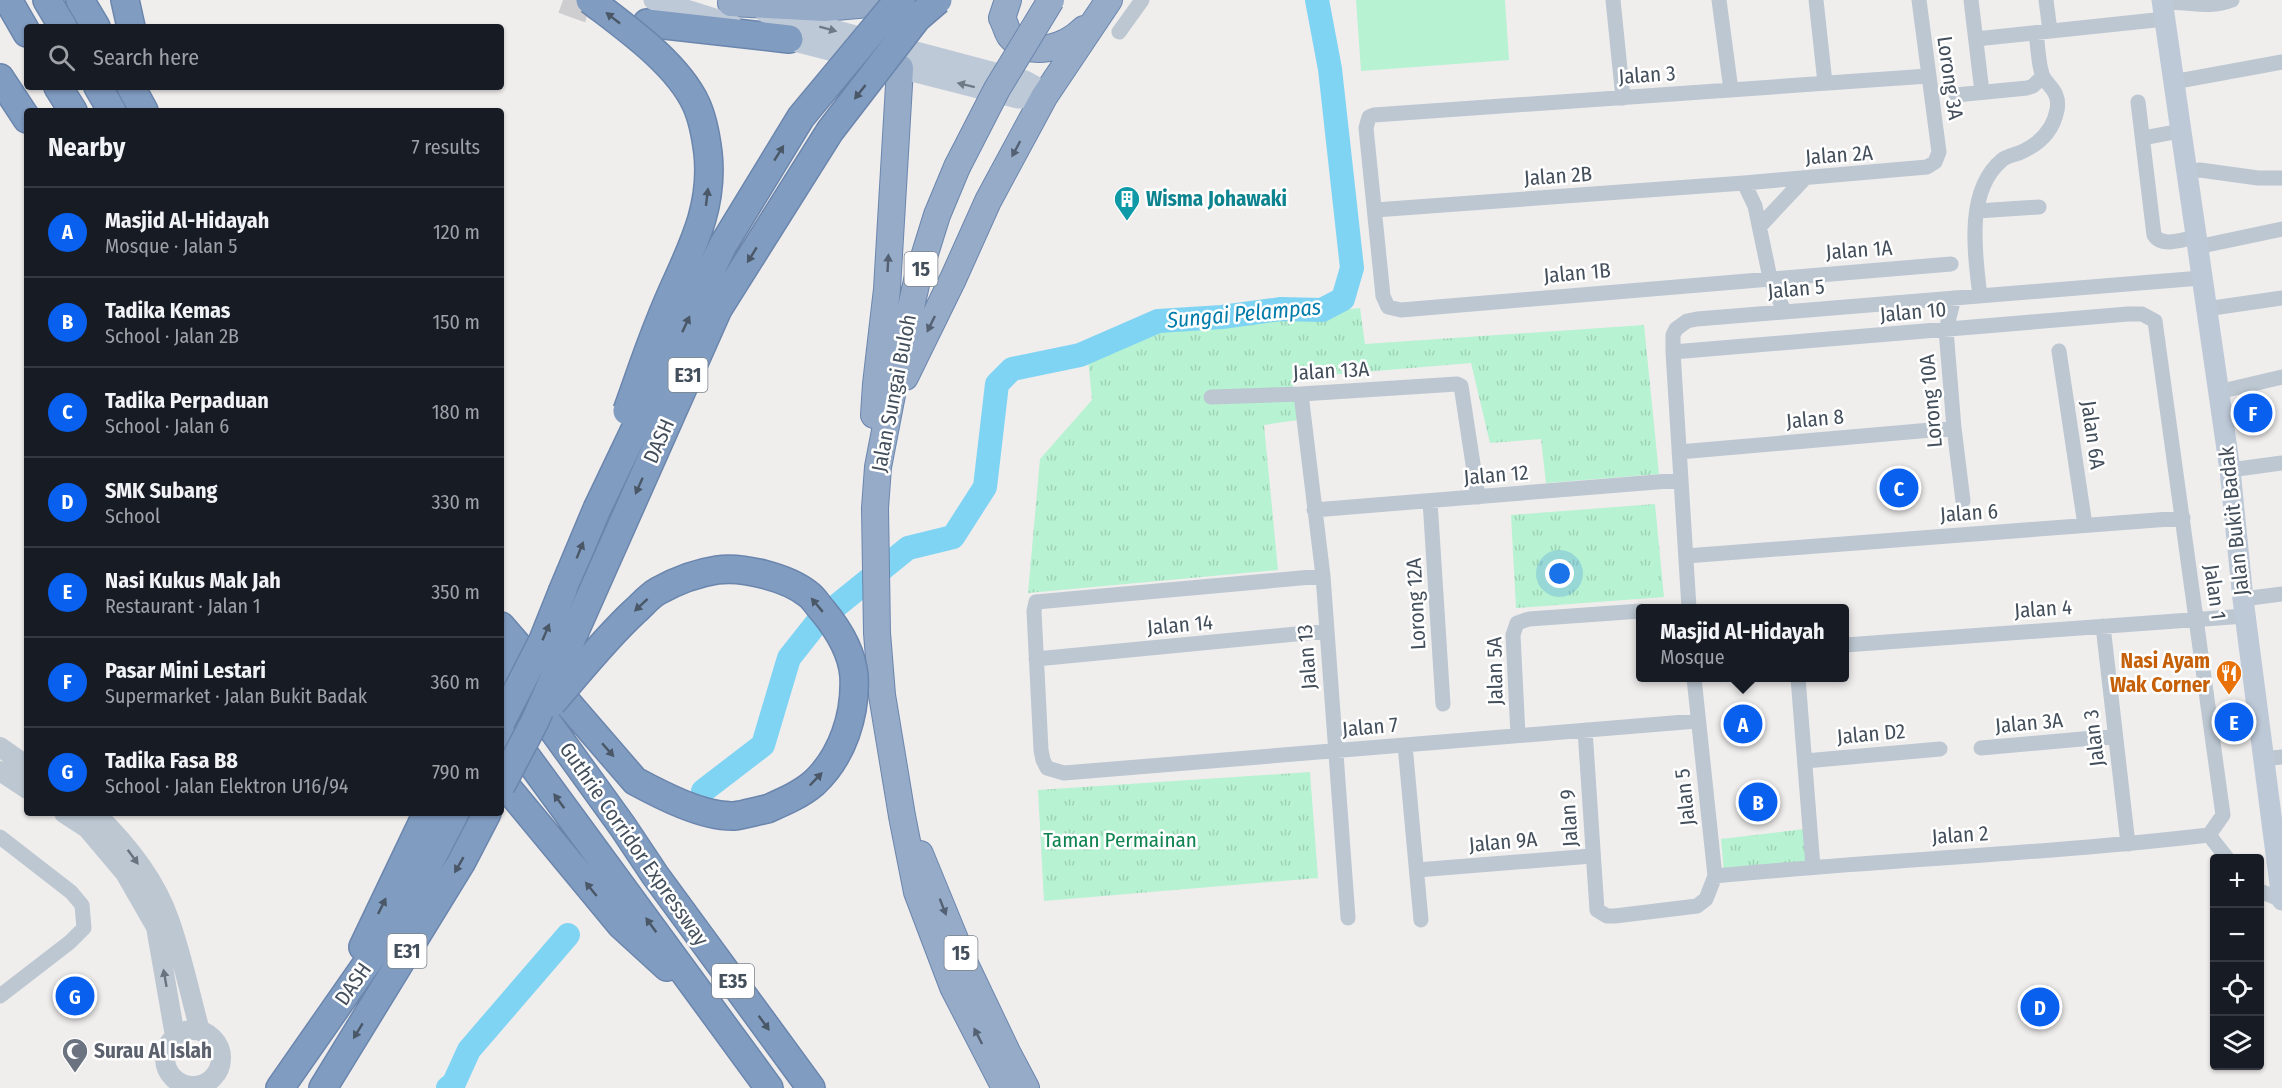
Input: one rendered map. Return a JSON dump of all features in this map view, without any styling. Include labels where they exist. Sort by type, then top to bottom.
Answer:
[{"type":"highway","points":[[8,0],[24,28]]},
{"type":"highway","points":[[47,0],[61,24]]},
{"type":"highway","points":[[80,0],[94,24]]},
{"type":"highway","points":[[125,0],[130,24]]},
{"type":"highway","points":[[590,0],[640,39],[675,72],[696,104],[707,140],[710,174],[706,206],[695,241],[660,319],[597,509]]},
{"type":"highway","name":"DASH","points":[[504,716],[543,640],[597,509],[723,246],[801,117],[890,10],[901,0]]},
{"type":"highway","points":[[726,2],[824,8],[914,0]]},
{"type":"highway","name":"DASH","points":[[504,780],[535,721],[718,309],[830,131],[917,18],[938,0]]},
{"type":"highway","points":[[1008,0],[1002,18],[1010,36],[1029,48],[1039,51],[1061,44],[1079,34],[1102,9]]},
{"type":"highway","name":"Jalan Sungai Buloh","points":[[1005,1088],[949,977],[917,892],[882,695],[877,633],[875,490],[888,412],[918,276],[937,215],[957,167],[997,89],[1051,0]]},
{"type":"highway","points":[[888,412],[988,201],[1044,97],[1102,9]]},
{"type":"highway","points":[[650,11],[789,39]]},
{"type":"highway","points":[[880,457],[874,432],[876,384],[887,289],[900,68]]},
{"type":"highway","points":[[0,78],[24,114]]},
{"type":"highway","points":[[60,90],[70,108]]},
{"type":"highway","points":[[100,90],[110,108]]},
{"type":"highway","points":[[133,90],[142,108]]},
{"type":"highway","points":[[148,90],[153,108]]},
{"type":"highway","points":[[504,631],[559,694],[635,781],[664,796],[708,812],[733,816],[766,809],[790,799],[814,783],[846,737],[852,706],[854,674],[845,645],[829,618],[808,594],[781,580],[748,571],[718,570],[682,579],[655,592],[605,642],[559,694],[535,721]]},
{"type":"highway","points":[[504,632],[592,761],[623,827]]},
{"type":"highway","name":"Guthrie Corridor Expressway","points":[[504,662],[811,1088]]},
{"type":"highway","name":"Guthrie Corridor Expressway","points":[[504,726],[769,1088]]},
{"type":"highway","points":[[504,784],[621,925],[710,1006]]},
{"type":"highway","points":[[330,1016],[426,816]]},
{"type":"highway","name":"DASH","points":[[280,1088],[407,906],[453,816]]},
{"type":"highway","name":"DASH","points":[[324,1088],[461,863],[485,816]]},
{"type":"highway","name":"Jalan Sungai Buloh","points":[[902,816],[935,886],[966,966],[1026,1088]]},
{"type":"main road","points":[[726,2],[1025,81],[1034,86],[1044,97]]},
{"type":"main road","name":"Jalan Bukit Badak","points":[[2163,7],[2230,470],[2244,608],[2272,758],[2282,900]]},
{"type":"main road","points":[[789,39],[1018,98],[1044,97]]},
{"type":"street","points":[[1119,32],[1142,0]]},
{"type":"street","points":[[1613,0],[1623,98]]},
{"type":"street","points":[[1719,0],[1731,90]]},
{"type":"street","points":[[1816,0],[1826,83]]},
{"type":"street","name":"Lorong 3A","points":[[1918,0],[1940,152],[1935,162]]},
{"type":"street","points":[[1971,0],[1982,92]]},
{"type":"street","points":[[1956,95],[2027,88],[2033,86],[2042,77],[2046,0]]},
{"type":"street","points":[[1976,39],[2043,32],[2163,7],[2176,0],[2197,5],[2232,0]]},
{"type":"street","points":[[2173,82],[2282,62]]},
{"type":"street","name":"Jalan 3","points":[[1375,210],[1366,128],[1369,117],[1379,113],[1928,76]]},
{"type":"street","points":[[1980,296],[1976,258],[1977,211],[1983,186],[1993,170],[2004,159],[2036,145],[2051,128],[2058,109],[2055,89],[2042,77]]},
{"type":"street","points":[[2138,102],[2154,235],[2157,240],[2163,243],[2197,242],[2282,229]]},
{"type":"street","points":[[2143,138],[2180,131]]},
{"type":"street","name":"Jalan 2A","points":[[1744,183],[1915,170],[1935,162]]},
{"type":"street","points":[[2186,171],[2200,170],[2258,178],[2282,178]]},
{"type":"street","points":[[1760,226],[1805,178]]},
{"type":"street","points":[[1744,183],[1755,206],[1770,278],[1784,311]]},
{"type":"street","name":"Jalan 2B","points":[[1375,210],[1744,183]]},
{"type":"street","points":[[1977,211],[2039,207]]},
{"type":"street","name":"Jalan 1B","points":[[1375,210],[1383,296],[1388,307],[1401,310],[1770,278]]},
{"type":"street","name":"Jalan 1A","points":[[1770,278],[1951,264]]},
{"type":"street","name":"Jalan 5","points":[[1689,604],[1673,352],[1673,335],[1676,329],[1687,321],[1784,311],[2201,278]]},
{"type":"street","name":"Lorong 10A","points":[[1954,298],[1946,330],[1963,501]]},
{"type":"street","points":[[2206,309],[2282,298]]},
{"type":"street","name":"Jalan 10","points":[[1673,352],[2128,314],[2142,314],[2155,321]]},
{"type":"street","name":"Jalan 1","points":[[2155,321],[2198,619],[2223,815],[2209,835]]},
{"type":"street","name":"Jalan 6A","points":[[2059,351],[2085,525]]},
{"type":"street","points":[[2218,392],[2282,377]]},
{"type":"street","name":"Jalan 13A","points":[[1211,397],[1301,394],[1453,384],[1461,386],[1478,497]]},
{"type":"street","name":"Jalan 13","points":[[1301,394],[1323,576],[1348,918]]},
{"type":"street","name":"Jalan 8","points":[[1679,452],[1954,428]]},
{"type":"street","points":[[2230,470],[2282,463]]},
{"type":"street","name":"Jalan 12","points":[[1314,510],[1681,480]]},
{"type":"street","name":"Lorong 12A","points":[[1430,501],[1443,704]]},
{"type":"street","name":"Jalan 6","points":[[1686,556],[2183,518]]},
{"type":"street","points":[[1036,659],[1034,611],[1036,602],[1041,600],[1323,576]]},
{"type":"street","name":"Jalan 4","points":[[1849,645],[2198,619],[2244,608],[2282,594]]},
{"type":"street","name":"Jalan 5A","points":[[1518,735],[1513,635],[1517,623],[1529,619],[1636,611]]},
{"type":"street","name":"Jalan 3","points":[[2103,626],[2128,844]]},
{"type":"street","name":"Jalan 14","points":[[1036,659],[1327,631]]},
{"type":"street","name":"Jalan 7","points":[[1036,659],[1043,760],[1047,768],[1065,773],[1698,721]]},
{"type":"street","name":"Jalan 5","points":[[1694,682],[1715,876]]},
{"type":"street","points":[[1798,682],[1813,867]]},
{"type":"street","name":"Jalan 9","points":[[1585,730],[1597,910],[1607,916],[1692,907],[1706,899],[1715,876]]},
{"type":"street","name":"Jalan 3A","points":[[1981,748],[2115,736]]},
{"type":"street","points":[[1405,745],[1421,920]]},
{"type":"street","points":[[0,747],[24,764]]},
{"type":"street","name":"Jalan D2","points":[[1805,761],[1940,749]]},
{"type":"street","points":[[0,771],[24,787]]},
{"type":"street","points":[[69,816],[87,828],[125,873],[156,927],[175,1036]]},
{"type":"street","points":[[98,816],[116,834],[153,885],[169,918],[200,1031]]},
{"type":"street","points":[[2209,835],[2224,854]]},
{"type":"street","name":"Jalan 2","points":[[1715,876],[2128,844],[2209,835]]},
{"type":"street","points":[[0,837],[71,892],[82,905],[84,928],[70,942],[0,996]]},
{"type":"street","name":"Jalan 9A","points":[[1417,870],[1592,856]]},
{"type":"street","points":[[2264,893],[2282,900]]},
{"type":"street","points":[[187,1030],[200,1031],[212,1038],[220,1052],[221,1062],[218,1071],[205,1086],[181,1086],[167,1071],[165,1052],[175,1036],[187,1030]]},
{"type":"green space","points":[[1356,0],[1505,0],[1509,60],[1361,71]]},
{"type":"green space","points":[[1360,308],[1365,344],[1644,325],[1659,474],[1546,483],[1541,439],[1490,443],[1471,363],[1292,378],[1298,420],[1264,425],[1278,570],[1028,593],[1040,459],[1092,400],[1088,358],[1163,328]]},
{"type":"green space","points":[[1655,504],[1664,597],[1516,608],[1511,515]]},
{"type":"green space","name":"Taman Permainan","points":[[1310,772],[1318,878],[1044,901],[1038,790]]},
{"type":"green space","points":[[1804,829],[1807,863],[1724,872],[1721,839]]},
{"type":"waterway","name":"Sungai Pelampas","points":[[703,791],[763,745],[789,658],[819,620],[908,548],[953,537],[985,487],[997,384],[1012,369],[1080,355],[1158,321],[1222,317],[1281,309],[1322,310],[1343,299],[1352,268],[1330,69],[1317,0]]},
{"type":"waterway","name":"Sungai Pelampas","points":[[448,1088],[454,1083],[469,1050],[568,935]]},
{"type":"tunnel","points":[[563,0],[614,15]]},
{"type":"place","name":"Wisma Johawaki","points":[[1127,222]]},
{"type":"place","name":"Pasar Mini Lestari","points":[[2253,413]]},
{"type":"place","name":"Tadika Perpaduan","points":[[1899,488]]},
{"type":"place","name":"Nasi Ayam Wak Corner","points":[[2229,696]]},
{"type":"place","name":"Nasi Kukus Mak Jah","points":[[2234,722]]},
{"type":"place","name":"Masjid Al-Hidayah","points":[[1743,724]]},
{"type":"place","name":"Tadika Kemas","points":[[1758,802]]},
{"type":"place","name":"Tadika Fasa B8","points":[[75,996]]},
{"type":"place","name":"SMK Subang","points":[[2040,1007]]},
{"type":"place","name":"Surau Al Islah","points":[[75,1074]]}]
